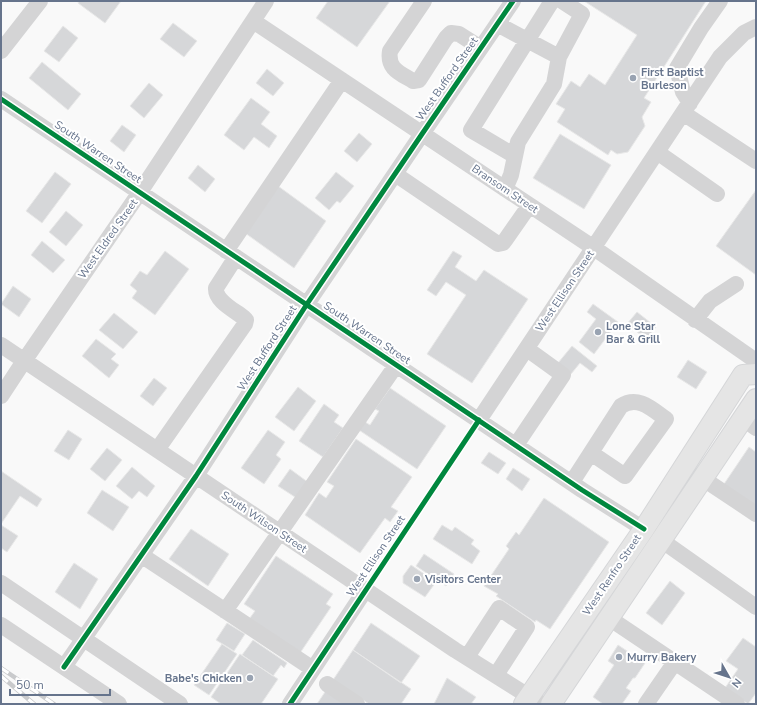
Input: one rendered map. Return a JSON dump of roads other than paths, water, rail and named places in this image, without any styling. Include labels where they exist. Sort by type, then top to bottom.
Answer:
[{"type":"main road","name":"West Renfro Street","points":[[531,701],[743,375],[756,374]]},
{"type":"main road","name":"West Renfro Street","points":[[551,704],[702,478],[749,423],[756,399]]},
{"type":"street","points":[[1,51],[40,1]]},
{"type":"street","name":"West Eldred Street","points":[[1,396],[140,192],[266,1]]},
{"type":"street","points":[[424,1],[390,51],[389,59],[392,68],[413,82],[419,80],[446,38],[451,33],[459,34],[481,48]]},
{"type":"street","name":"West Bufford Street","points":[[64,667],[196,476],[307,304],[513,1]]},
{"type":"street","points":[[515,156],[471,130],[552,1]]},
{"type":"street","points":[[505,189],[511,175],[518,142],[554,84],[559,57],[582,14],[562,1]]},
{"type":"street","points":[[720,1],[701,28],[677,68],[686,108],[756,161]]},
{"type":"street","name":"Bransom Street","points":[[253,21],[594,248],[756,361]]},
{"type":"street","points":[[497,24],[559,57]]},
{"type":"street","name":"West Ellison Street","points":[[479,420],[720,57],[744,33],[756,26]]},
{"type":"street","points":[[157,450],[245,324],[246,320],[243,317],[218,298],[216,288],[231,254],[342,80]]},
{"type":"street","name":"South Warren Street","points":[[1,99],[479,420],[661,540],[756,607]]},
{"type":"street","points":[[657,152],[717,194]]},
{"type":"street","points":[[395,174],[498,244],[503,243],[530,206]]},
{"type":"street","points":[[696,320],[710,300],[736,284]]},
{"type":"street","name":"South Wilson Street","points":[[1,346],[496,675],[531,701]]},
{"type":"street","points":[[516,444],[564,375],[527,349]]},
{"type":"street","points":[[225,611],[396,364]]},
{"type":"street","points":[[572,482],[621,406],[626,402],[633,401],[642,403],[666,419],[626,476],[591,453]]},
{"type":"street","points":[[702,478],[756,514]]},
{"type":"street","points":[[141,555],[313,670]]},
{"type":"street","points":[[1,583],[180,704]]},
{"type":"street","name":"West Ellison Street","points":[[290,704],[366,589]]},
{"type":"street","points":[[467,657],[499,608],[527,627],[496,675]]},
{"type":"street","points":[[609,618],[737,704]]},
{"type":"street","points":[[1,625],[119,704]]},
{"type":"street","points":[[646,704],[675,662]]},
{"type":"street","points":[[327,684],[357,704]]},
{"type":"railway","points":[[1,668],[54,704]]},
{"type":"railway","points":[[1,676],[34,704]]},
{"type":"place","name":"First Baptist Burleson","points":[[633,78]]},
{"type":"place","name":"Lone Star Bar & Grill","points":[[598,332]]},
{"type":"place","name":"Visitors Center","points":[[417,579]]},
{"type":"place","name":"Murry Bakery","points":[[619,657]]},
{"type":"place","name":"Babe's Chicken","points":[[250,678]]}]
